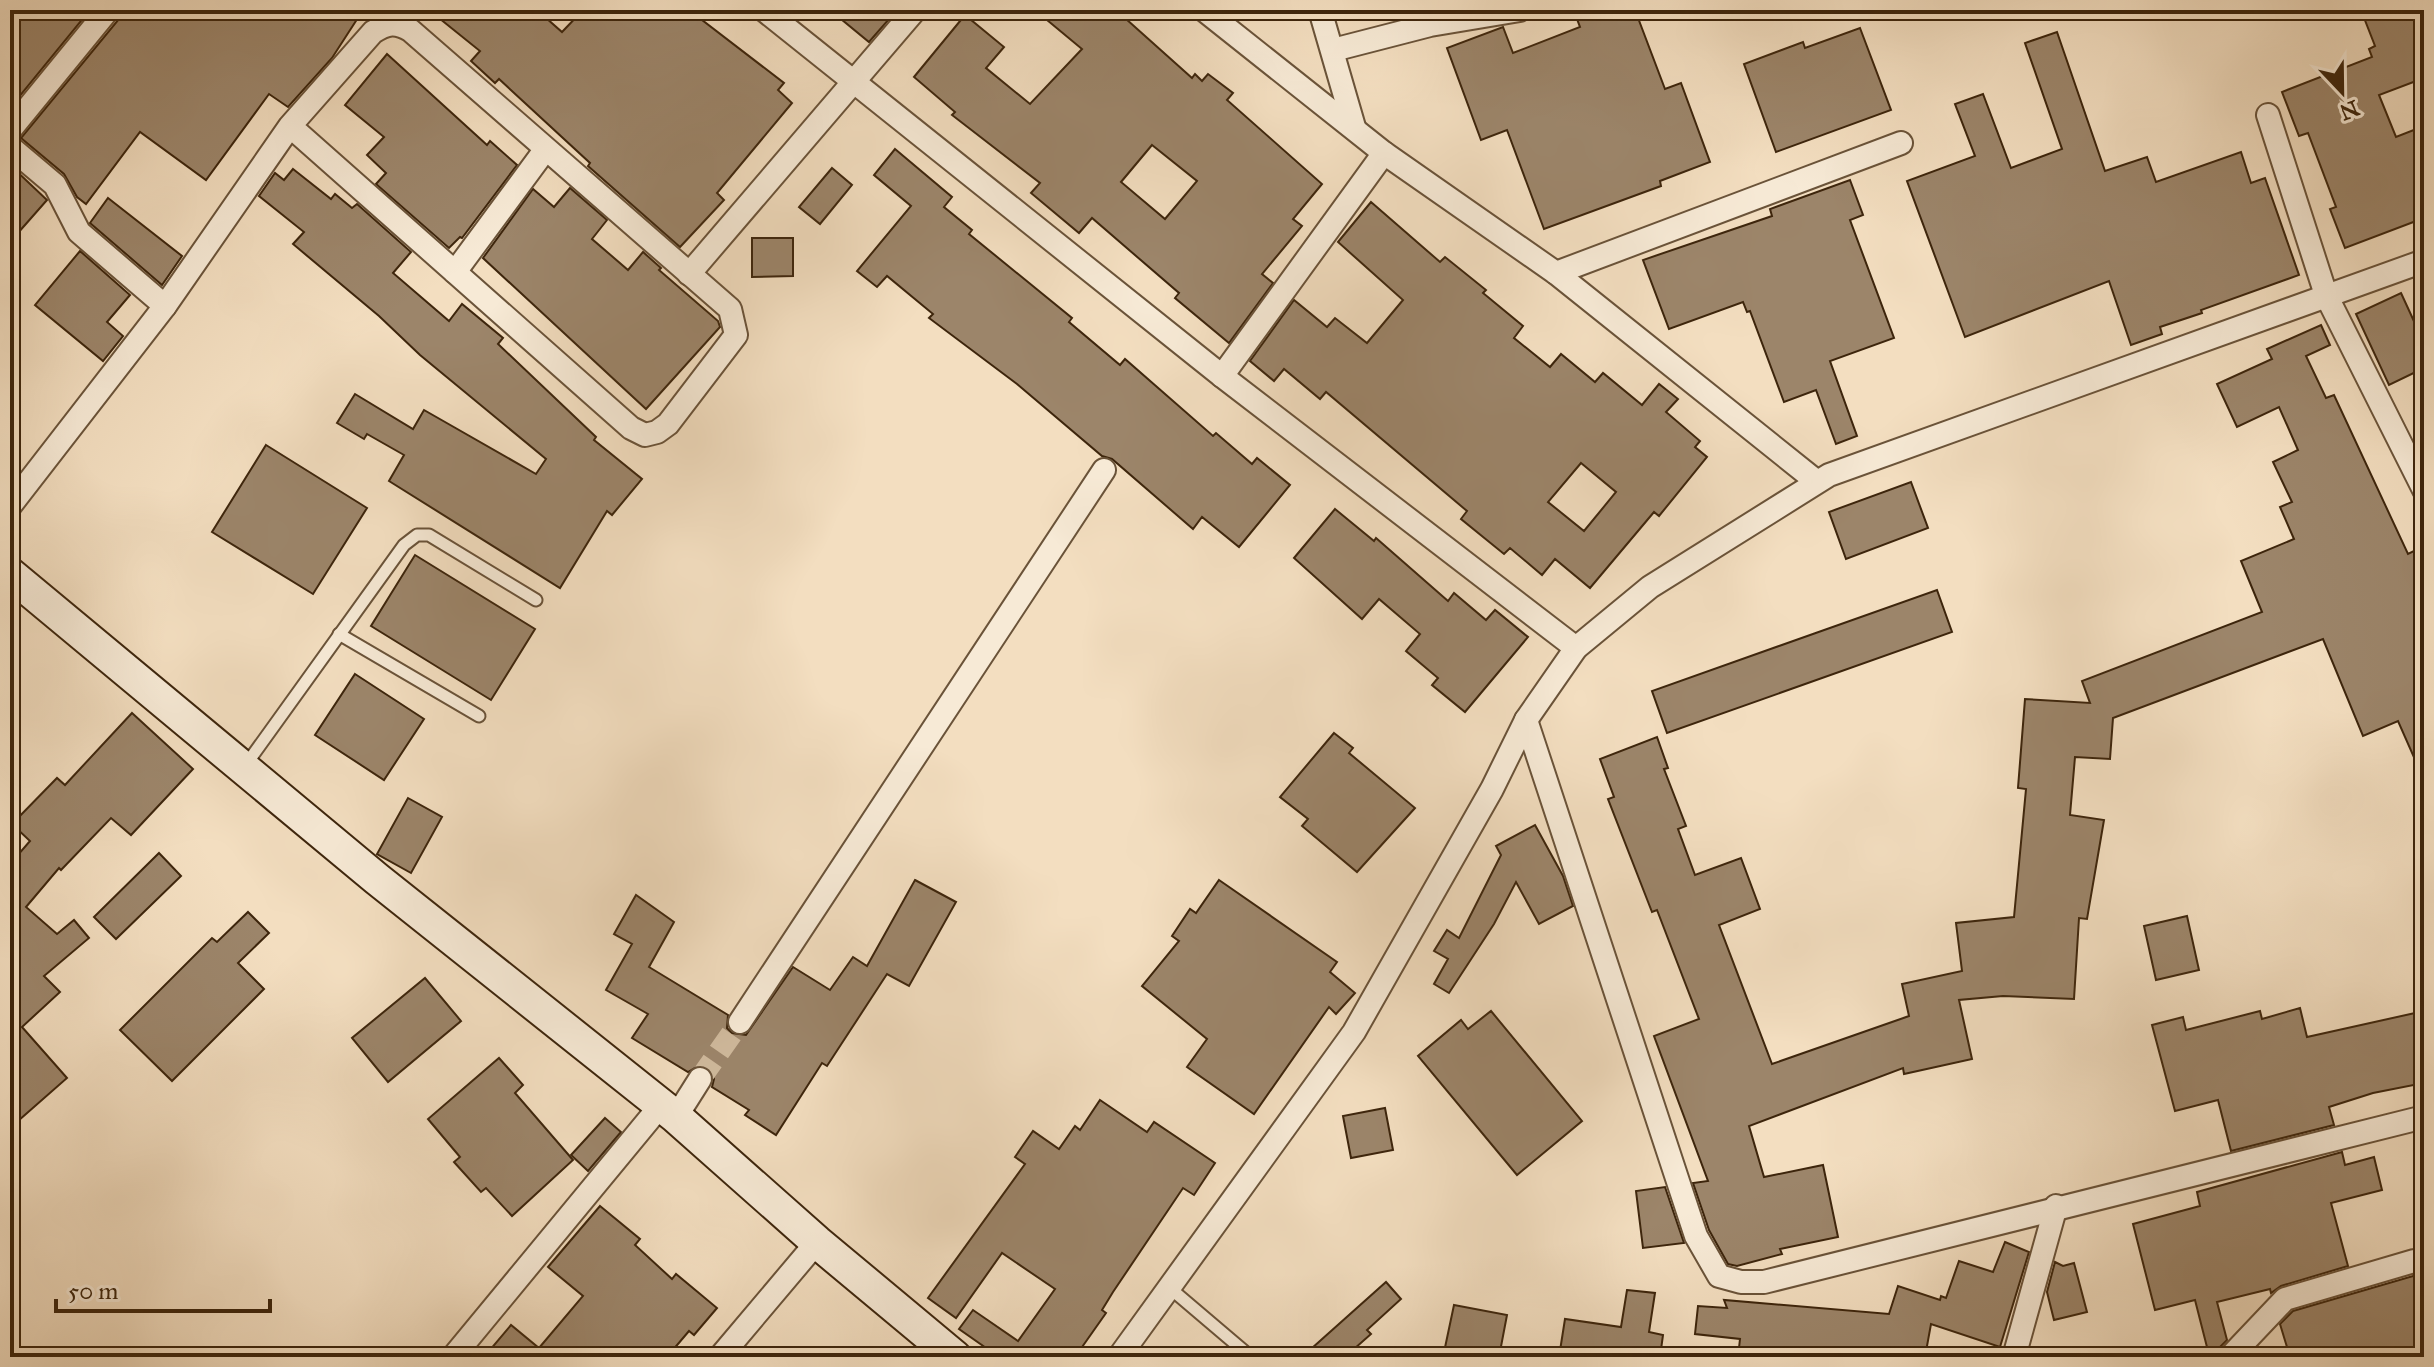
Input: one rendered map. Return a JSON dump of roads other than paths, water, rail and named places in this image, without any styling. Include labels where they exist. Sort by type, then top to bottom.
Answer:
[{"type":"main road","points":[[10,574],[242,770],[668,1111],[817,1242],[955,1357]]},
{"type":"street","points":[[10,130],[108,10]]},
{"type":"street","points":[[764,10],[1222,376],[1576,648]]},
{"type":"street","points":[[689,274],[915,10]]},
{"type":"street","points":[[1204,10],[1384,153],[1556,273],[1816,481]]},
{"type":"street","points":[[1320,10],[1354,127]]},
{"type":"street","points":[[1333,50],[1430,25],[1520,10]]},
{"type":"street","points":[[10,506],[165,306],[290,126],[373,32],[396,23],[410,30],[730,309],[736,324],[736,335],[723,357],[668,424],[657,432],[645,435],[631,428],[290,126]]},
{"type":"street","points":[[2268,115],[2326,295],[2424,490]]},
{"type":"street","points":[[1556,273],[1901,143]]},
{"type":"street","points":[[10,147],[55,185],[79,232],[165,306]]},
{"type":"street","points":[[455,272],[545,150]]},
{"type":"street","points":[[1222,376],[1384,153]]},
{"type":"street","points":[[1119,1357],[1354,1032],[1492,789],[1526,720],[1576,648],[1650,587],[1816,481],[2043,395],[2424,261]]},
{"type":"street","points":[[740,1022],[1104,470]]},
{"type":"street","points":[[1526,720],[1696,1236],[1719,1276],[1741,1282],[1764,1282],[2056,1206],[2424,1117]]},
{"type":"street","points":[[453,1357],[668,1111],[700,1079]]},
{"type":"street","points":[[2014,1357],[2056,1206]]},
{"type":"street","points":[[720,1357],[817,1242]]},
{"type":"street","points":[[2230,1357],[2285,1299],[2414,1261],[2424,1266]]},
{"type":"lane","points":[[242,770],[404,545],[417,535],[429,535],[536,600]]},
{"type":"lane","points":[[339,634],[479,716]]},
{"type":"lane","points":[[1171,1289],[1251,1357]]},
{"type":"tunnel","points":[[700,1079],[740,1022]]}]
